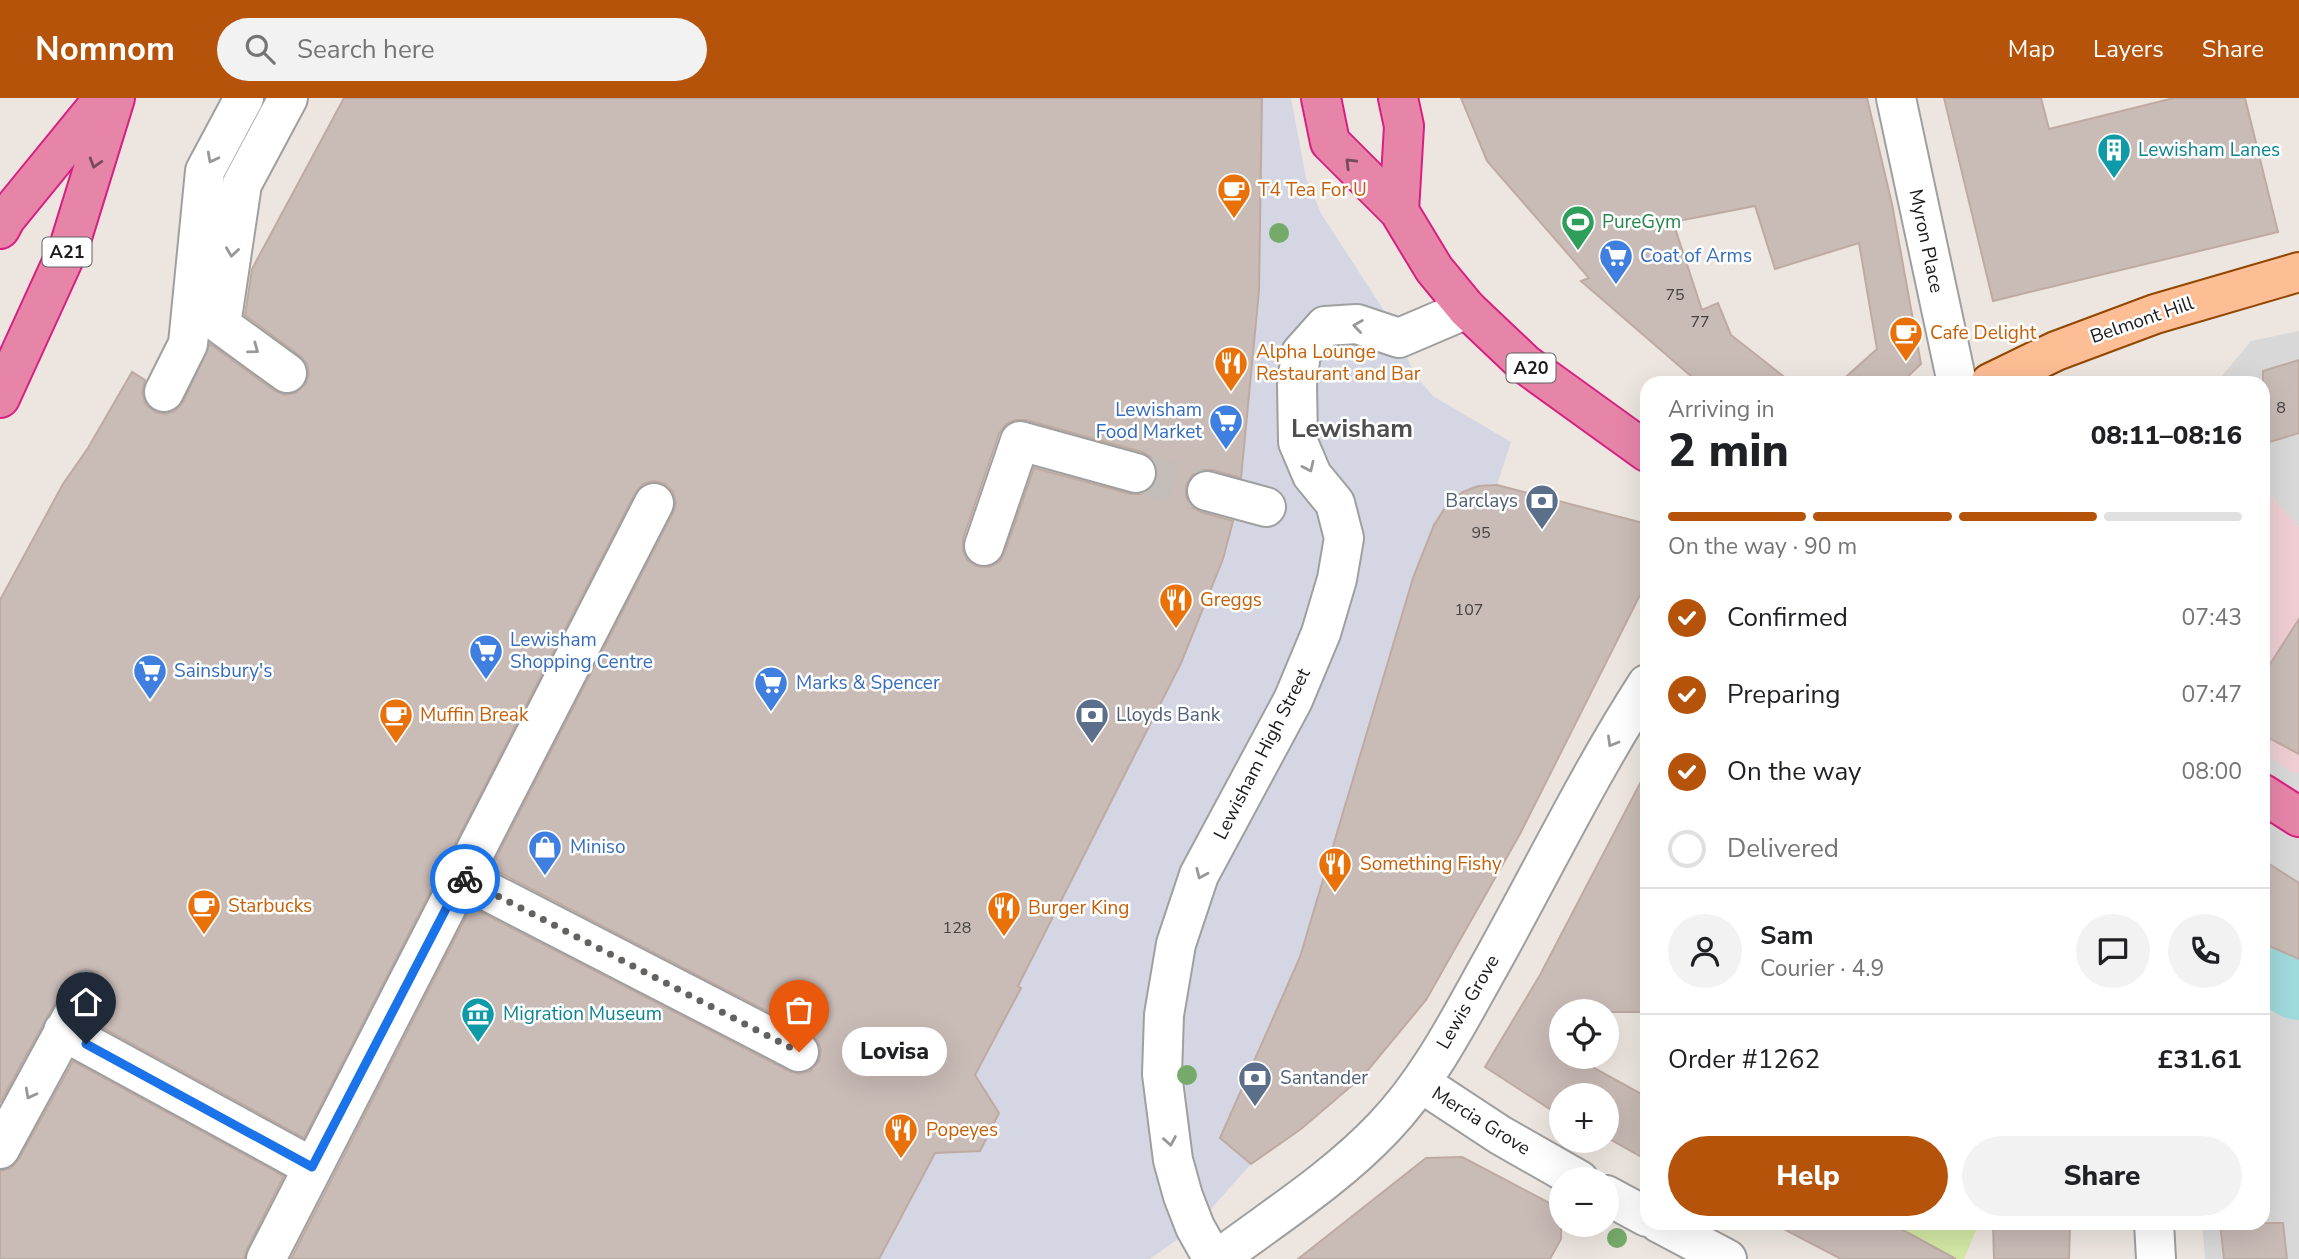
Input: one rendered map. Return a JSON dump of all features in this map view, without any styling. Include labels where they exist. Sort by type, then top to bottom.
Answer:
[{"type":"highway","points":[[0,229],[6,218],[104,98]]},
{"type":"highway","name":"A21","points":[[0,398],[69,247],[115,98]]},
{"type":"highway","name":"A20","points":[[1321,98],[1330,142],[1399,211],[1434,269],[1467,309],[1525,364],[1640,447]]},
{"type":"highway","points":[[1398,98],[1404,126],[1399,211]]},
{"type":"highway","points":[[2270,798],[2299,817]]},
{"type":"main road","name":"Belmont Hill","points":[[2004,376],[2056,351],[2155,314],[2299,272]]},
{"type":"street","points":[[164,392],[188,345],[205,171],[244,98]]},
{"type":"street","points":[[287,373],[221,325],[242,184],[288,98]]},
{"type":"street","name":"Myron Place","points":[[1896,98],[1956,376]]},
{"type":"street","name":"Lewisham High Street","points":[[1215,1259],[1195,1227],[1173,1160],[1162,1074],[1164,1015],[1177,944],[1199,875],[1293,700],[1321,633],[1338,579],[1345,538],[1335,503],[1312,475],[1298,442],[1297,384],[1301,353],[1325,326],[1357,324],[1399,338],[1467,309]]},
{"type":"street","points":[[984,546],[1020,441],[1136,473]]},
{"type":"street","points":[[1207,491],[1266,507]]},
{"type":"street","points":[[266,1259],[654,503]]},
{"type":"street","name":"Lewis Grove","points":[[1215,1259],[1337,1171],[1384,1127],[1421,1083],[1496,955],[1582,793],[1640,696]]},
{"type":"street","points":[[462,878],[799,1052]]},
{"type":"street","points":[[0,1149],[86,991]]},
{"type":"street","points":[[63,1031],[312,1167]]},
{"type":"street","name":"Mercia Grove","points":[[1421,1083],[1500,1135],[1556,1167]]},
{"type":"street","points":[[1619,1202],[1640,1213]]},
{"type":"street","points":[[1672,1230],[1727,1259]]},
{"type":"street","points":[[2155,1230],[2157,1259]]},
{"type":"shaded area","points":[[1261,98],[1291,98],[1306,178],[1322,215],[1394,326],[1414,374],[1433,396],[1511,442],[1497,485],[1478,486],[1463,492],[1448,503],[1331,855],[1300,957],[1220,1137],[1251,1164],[1195,1227],[1150,1259],[879,1259],[935,1153],[980,1151],[999,1114],[975,1075],[1021,988],[1018,986],[1181,663],[1223,559],[1240,488],[1259,284]]},
{"type":"shaded area","points":[[2299,331],[2299,527],[2270,495],[2270,376],[2222,376],[2251,341]]},
{"type":"shaded area","points":[[2270,495],[2299,527],[2299,772],[2294,774],[2270,757]]},
{"type":"shaded area","points":[[2299,612],[2299,1259],[2205,1259],[2203,1230],[2270,1230],[2270,663]]},
{"type":"green space","points":[[1903,1230],[1976,1230],[1964,1259],[1958,1259]]},
{"type":"building","name":"Lewisham Shopping Centre","points":[[344,98],[1262,98],[1259,291],[1241,478],[1213,470],[1202,470],[1192,475],[1186,486],[1186,497],[1192,507],[1233,521],[1223,559],[1181,663],[1018,986],[1021,988],[975,1075],[999,1113],[980,1151],[935,1153],[879,1259],[291,1259],[471,907],[789,1071],[799,1074],[810,1071],[819,1061],[821,1050],[818,1041],[809,1033],[491,868],[673,513],[676,503],[673,492],[665,484],[654,481],[643,484],[635,493],[304,1138],[94,1023],[108,990],[105,980],[97,972],[86,969],[75,972],[67,981],[0,1103],[0,600],[63,484],[88,448],[132,372],[145,380],[142,393],[146,405],[155,412],[165,414],[175,411],[183,402],[210,344],[284,395],[295,393],[305,385],[309,375],[307,364],[245,315],[252,269]],"holes":[[[1026,420],[1142,452],[1151,457],[1157,467],[1157,479],[1151,489],[1142,494],[1131,494],[1034,468],[1004,554],[999,562],[989,567],[976,566],[967,560],[963,551],[963,539],[999,434],[1006,424]]]},
{"type":"building","points":[[1461,98],[1867,98],[1892,204],[1921,364],[1908,376],[1847,376],[1877,349],[1859,243],[1775,269],[1755,206],[1673,222],[1702,310],[1718,303],[1731,335],[1783,376],[1691,376],[1581,281],[1589,278],[1487,161]]},
{"type":"building","name":"Lewisham Lanes","points":[[1944,98],[2041,98],[2049,129],[2174,98],[2245,98],[2278,232],[1993,301]]},
{"type":"building","points":[[2299,360],[2299,433],[2270,442],[2270,376],[2263,376],[2263,371]]},
{"type":"building","points":[[1497,485],[1640,522],[1640,595],[1520,834],[1426,1000],[1363,1076],[1301,1129],[1251,1164],[1220,1138],[1300,957],[1413,578],[1434,525],[1448,503],[1463,492],[1478,486]]},
{"type":"building","points":[[2299,619],[2299,754],[2270,739],[2270,664]]},
{"type":"building","points":[[1640,783],[1640,1012],[1619,1012],[1619,999],[1549,999],[1549,1069],[1596,1069],[1640,1093],[1640,1156],[1619,1144],[1619,1083],[1549,1083],[1549,1109],[1485,1067],[1540,975]]},
{"type":"building","points":[[2270,864],[2299,883],[2299,959],[2270,946]]},
{"type":"building","points":[[73,1061],[284,1176],[244,1259],[0,1259],[0,1171],[11,1168],[19,1159]]},
{"type":"building","points":[[1462,1157],[1549,1203],[1549,1237],[1561,1237],[1550,1259],[1298,1259],[1426,1158]]},
{"type":"building","points":[[2270,1223],[2283,1223],[2287,1259],[2224,1259],[2221,1230],[2270,1230]]},
{"type":"building","points":[[1785,1230],[1903,1230],[1956,1259],[1841,1259]]},
{"type":"building","points":[[1993,1230],[2070,1230],[2069,1259],[1994,1259]]},
{"type":"waterway","points":[[2270,964],[2299,980]]},
{"type":"tunnel","points":[[1136,473],[1207,491]]},
{"type":"way so far","points":[[465,879],[799,1052]]},
{"type":"place","name":"Lewisham Lanes","points":[[2114,180]]},
{"type":"place","name":"T4 Tea For U","points":[[1234,220]]},
{"type":"place","name":"PureGym","points":[[1578,252]]},
{"type":"place","name":"Coat of Arms","points":[[1616,286]]},
{"type":"place","name":"Cafe Delight","points":[[1906,363]]},
{"type":"place","name":"Alpha Lounge Restaurant and Bar","points":[[1231,393]]},
{"type":"place","name":"Lewisham Food Market","points":[[1226,451]]},
{"type":"place","name":"Barclays","points":[[1542,531]]},
{"type":"place","name":"Greggs","points":[[1176,630]]},
{"type":"place","name":"Lewisham Shopping Centre","points":[[486,681]]},
{"type":"place","name":"Sainsbury's","points":[[150,701]]},
{"type":"place","name":"Marks & Spencer","points":[[771,713]]},
{"type":"place","name":"Muffin Break","points":[[396,745]]},
{"type":"place","name":"Lloyds Bank","points":[[1092,745]]},
{"type":"place","name":"Miniso","points":[[545,877]]},
{"type":"place","name":"Something Fishy","points":[[1335,894]]},
{"type":"place","name":"Starbucks","points":[[204,936]]},
{"type":"place","name":"Burger King","points":[[1004,938]]},
{"type":"place","name":"Migration Museum","points":[[478,1044]]},
{"type":"place","name":"Lovisa","points":[[799,1052]]},
{"type":"place","name":"Santander","points":[[1255,1108]]},
{"type":"place","name":"Popeyes","points":[[901,1160]]},
{"type":"district","name":"Lewisham","points":[[1352,428]]},
{"type":"route","points":[[86,1044],[312,1167],[462,878],[465,879]]}]
